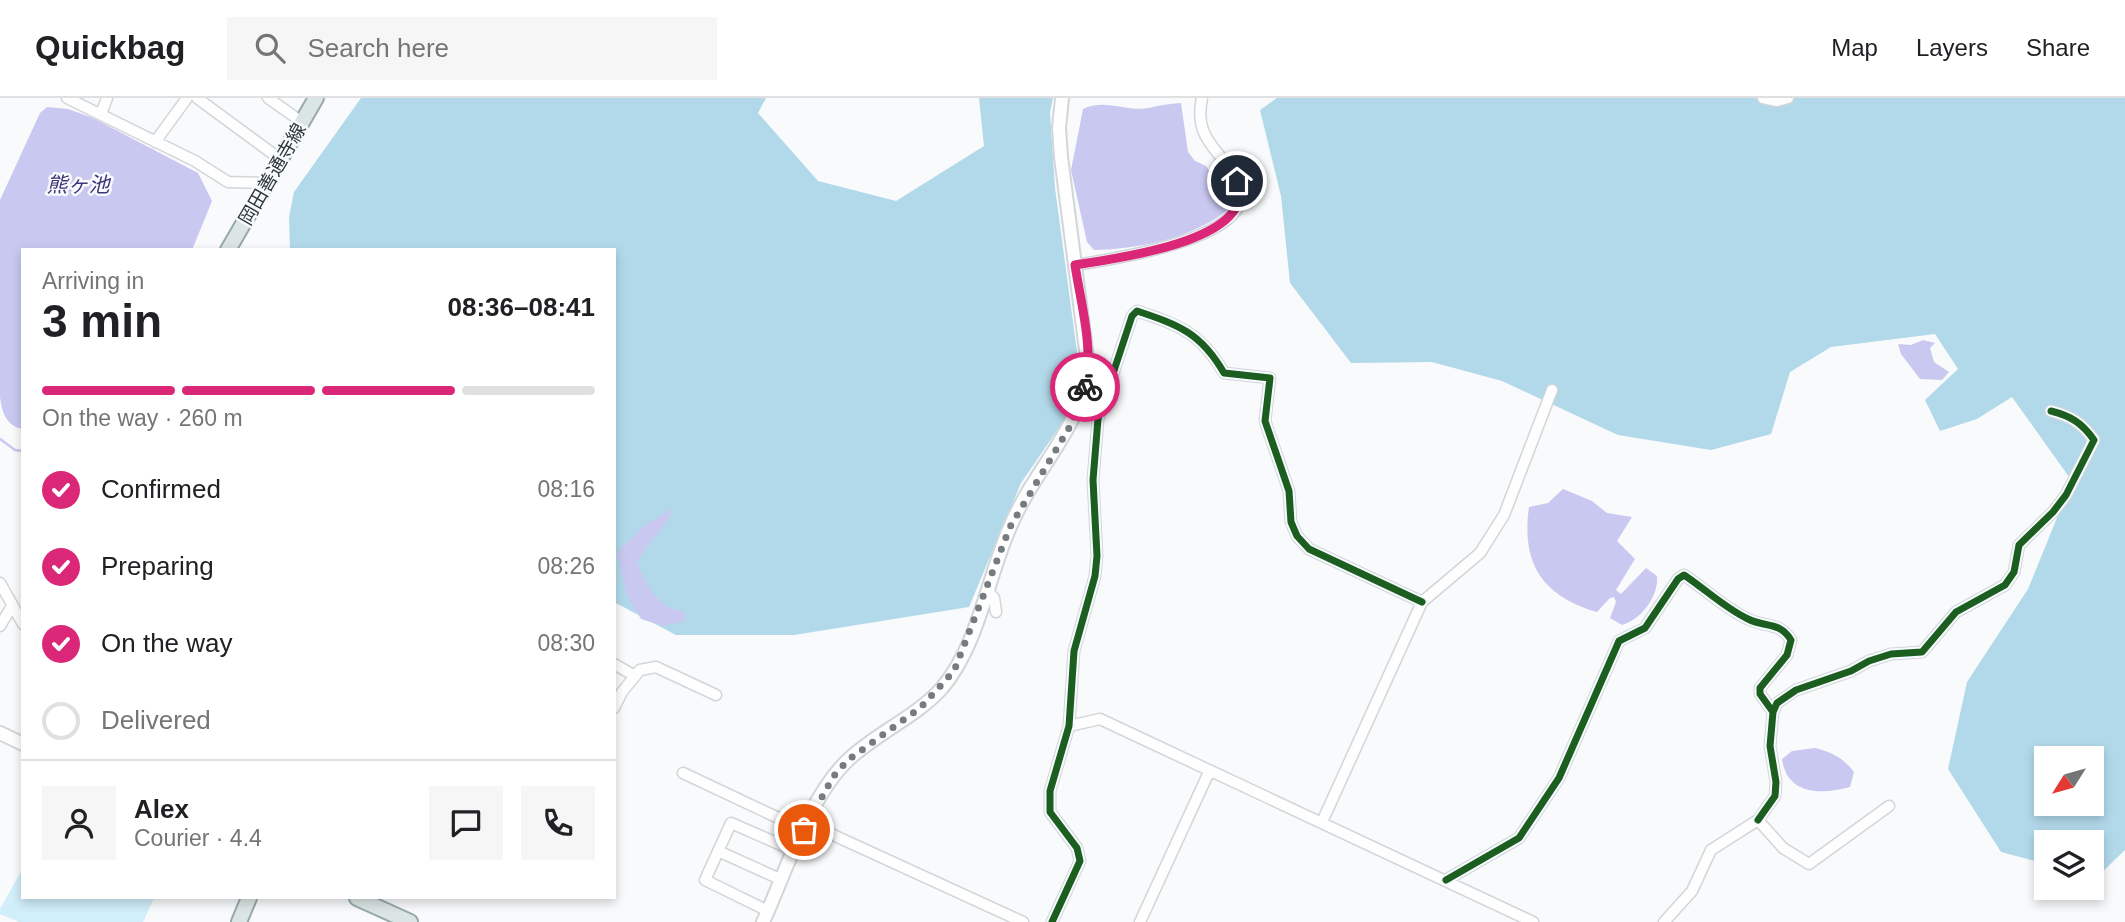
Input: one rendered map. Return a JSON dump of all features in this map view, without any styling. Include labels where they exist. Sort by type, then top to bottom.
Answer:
[{"type":"main road","name":"岡田善通寺線","points":[[229,248],[316,98]]},
{"type":"main road","points":[[239,922],[250,899]]},
{"type":"main road","points":[[359,899],[410,922]]},
{"type":"street","points":[[67,98],[228,182],[266,183]]},
{"type":"street","points":[[101,114],[107,98]]},
{"type":"street","points":[[155,142],[187,98]]},
{"type":"street","points":[[197,98],[280,159]]},
{"type":"street","points":[[268,98],[302,122]]},
{"type":"street","points":[[795,851],[731,823],[705,880],[766,916],[795,851],[806,826],[833,777],[848,760],[940,690],[954,671],[1010,527],[1067,433],[1083,396],[1089,373],[1060,138],[1062,98]]},
{"type":"street","points":[[1075,265],[1152,251],[1210,232],[1238,205],[1241,198],[1237,181],[1203,135],[1200,123],[1202,98]]},
{"type":"street","points":[[1763,98],[1788,98]]},
{"type":"street","points":[[1052,922],[1080,861],[1077,848],[1050,812],[1050,791],[1069,726],[1074,650],[1095,576],[1097,556],[1093,480],[1098,419],[1132,316],[1137,311],[1177,325],[1200,339],[1224,373],[1270,377],[1265,421],[1289,491],[1291,522],[1297,536],[1309,549],[1422,602]]},
{"type":"street","points":[[1322,822],[1422,602],[1472,561],[1492,536],[1511,499],[1552,390]]},
{"type":"street","points":[[1083,396],[1098,419]]},
{"type":"street","points":[[1664,922],[1692,891],[1711,850],[1758,820],[1775,796],[1776,782],[1770,746],[1773,712],[1786,694],[1891,654],[1922,652],[1956,612],[2005,585],[2014,572],[2018,545],[2053,512],[2066,495],[2094,440],[2081,424],[2067,415],[2050,411]]},
{"type":"street","points":[[1446,880],[1519,838],[1559,778],[1619,642],[1645,628],[1678,579],[1684,575],[1750,620],[1777,625],[1786,631],[1791,640],[1787,655],[1760,688],[1760,694],[1773,712]]},
{"type":"street","points":[[0,583],[21,621]]},
{"type":"street","points":[[987,590],[994,598],[996,612]]},
{"type":"street","points":[[0,626],[12,606]]},
{"type":"street","points":[[616,665],[635,676]]},
{"type":"street","points":[[618,690],[640,670],[656,667],[716,695]]},
{"type":"street","points":[[1069,726],[1100,719],[1533,922]]},
{"type":"street","points":[[0,733],[21,743]]},
{"type":"street","points":[[1140,922],[1209,772]]},
{"type":"street","points":[[683,773],[1023,922]]},
{"type":"street","points":[[1758,820],[1783,848],[1809,864],[1889,806]]},
{"type":"street","points":[[718,851],[782,880]]},
{"type":"shaded area","points":[[361,98],[766,98],[758,113],[818,181],[896,201],[984,146],[979,98],[1053,98],[1050,112],[1055,188],[1079,367],[1067,416],[1021,483],[969,607],[794,635],[676,635],[616,603],[616,248],[290,248],[289,217],[294,192]]},
{"type":"shaded area","points":[[1277,98],[2125,98],[2125,850],[2104,870],[2104,830],[2034,830],[2034,861],[2001,852],[1948,769],[1967,682],[2028,589],[2072,481],[2012,397],[1977,419],[1940,431],[1925,400],[1958,369],[1935,334],[1831,347],[1790,372],[1771,434],[1711,450],[1618,435],[1502,381],[1432,362],[1351,363],[1290,283],[1281,196],[1260,110]]},
{"type":"shaded area","points":[[21,872],[21,899],[154,899],[143,922],[19,922],[0,914],[0,909]]},
{"type":"water","points":[[1181,103],[1188,152],[1195,161],[1206,166],[1213,176],[1215,190],[1230,208],[1200,227],[1166,240],[1094,250],[1087,242],[1071,170],[1083,109],[1107,105],[1141,109]]},
{"type":"water","name":"熊ヶ池","points":[[47,107],[68,109],[93,118],[198,173],[212,201],[193,248],[21,248],[21,428],[6,418],[0,397],[0,200],[40,113]]},
{"type":"water","points":[[1923,340],[1935,343],[1930,348],[1934,362],[1949,372],[1942,380],[1920,379],[1901,354],[1898,344],[1911,345]]},
{"type":"water","points":[[1563,489],[1592,501],[1607,513],[1632,517],[1617,541],[1635,559],[1616,590],[1621,594],[1646,568],[1657,576],[1657,584],[1652,599],[1642,613],[1629,622],[1622,625],[1610,618],[1616,602],[1614,597],[1597,612],[1562,597],[1549,587],[1532,561],[1527,527],[1529,507],[1548,503]]},
{"type":"water","points":[[672,509],[667,521],[637,562],[649,587],[660,601],[685,612],[685,621],[663,626],[641,619],[627,596],[617,552],[645,525]]},
{"type":"water","points":[[1815,748],[1837,756],[1850,767],[1854,772],[1850,787],[1828,791],[1807,790],[1791,780],[1782,759],[1792,751]]},
{"type":"waterway","points":[[0,439],[15,450],[21,451]]},
{"type":"cycle path","points":[[1052,922],[1080,861],[1077,848],[1050,812],[1050,791],[1069,726],[1074,651],[1095,576],[1097,556],[1093,480],[1098,419],[1132,316],[1137,311],[1188,332],[1207,348],[1224,373],[1270,378],[1265,421],[1289,491],[1291,522],[1297,536],[1309,549],[1422,602]]},
{"type":"cycle path","points":[[1758,820],[1775,796],[1776,782],[1770,746],[1773,712],[1777,703],[1796,690],[1851,671],[1869,661],[1891,654],[1922,652],[1956,612],[2005,585],[2014,572],[2019,545],[2053,512],[2066,495],[2094,440],[2076,421],[2051,411]]},
{"type":"cycle path","points":[[1446,880],[1519,838],[1559,778],[1619,641],[1645,628],[1678,579],[1684,575],[1740,615],[1777,627],[1791,640],[1787,655],[1760,688],[1760,694],[1773,712]]},
{"type":"way so far","points":[[804,830],[833,777],[848,760],[920,708],[940,690],[954,671],[1010,527],[1072,423],[1085,387]]},
{"type":"route","points":[[1085,387],[1089,373],[1086,335],[1075,265],[1152,251],[1210,232],[1238,205],[1241,189],[1237,181]]}]
